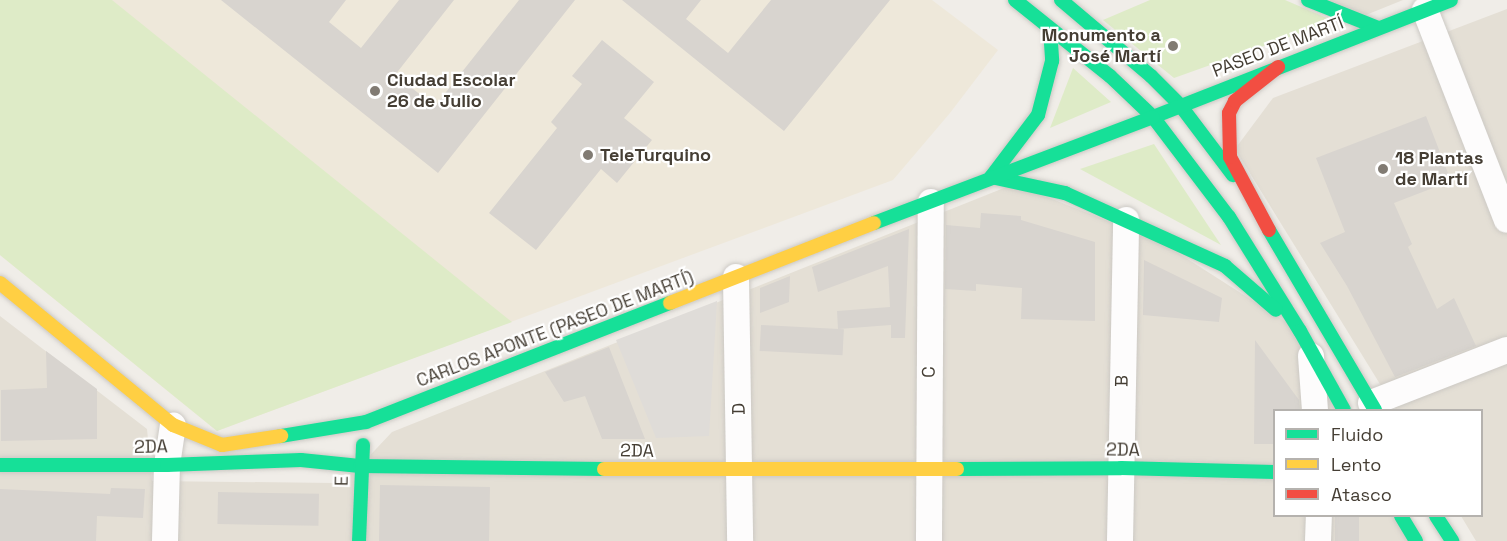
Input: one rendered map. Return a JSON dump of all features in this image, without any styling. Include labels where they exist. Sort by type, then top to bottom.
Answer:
[{"type":"main road","points":[[1015,0],[1110,76],[1153,117],[1229,217],[1305,340],[1343,409]]},
{"type":"main road","points":[[1061,0],[1151,76],[1180,105],[1247,193]]},
{"type":"main road","points":[[1308,0],[1377,28]]},
{"type":"main road","name":"PASEO DE MARTÍ","points":[[1153,117],[1451,0]]},
{"type":"main road","points":[[1073,10],[1090,4]]},
{"type":"main road","points":[[1050,29],[1052,61],[1038,115],[990,177],[1065,193],[1225,266],[1305,340]]},
{"type":"main road","points":[[1278,67],[1235,101],[1229,113],[1230,157],[1247,193],[1373,407]]},
{"type":"main road","name":"CARLOS APONTE (PASEO DE MARTÍ)","points":[[0,283],[173,425],[222,445],[366,422],[990,177],[1153,117]]},
{"type":"main road","points":[[301,460],[334,444],[366,422]]},
{"type":"main road","name":"E","points":[[359,541],[360,466],[366,422]]},
{"type":"main road","name":"2DA","points":[[0,465],[167,465],[301,460],[360,466],[740,470],[1121,468],[1273,472]]},
{"type":"main road","points":[[1402,517],[1416,541]]},
{"type":"main road","points":[[1437,517],[1452,541]]},
{"type":"street","points":[[1425,9],[1507,220]]},
{"type":"street","name":"C","points":[[929,541],[931,202]]},
{"type":"street","name":"B","points":[[1120,541],[1126,220]]},
{"type":"street","name":"D","points":[[736,277],[740,541]]},
{"type":"street","points":[[1305,340],[1315,409]]},
{"type":"street","points":[[1373,407],[1507,350]]},
{"type":"street","points":[[165,541],[167,465],[173,425]]},
{"type":"street","points":[[1318,541],[1319,517]]},
{"type":"shaded area","name":"Ciudad Escolar 26 de Julio","points":[[0,0],[932,0],[998,50],[950,113],[893,180],[217,431],[0,255]]},
{"type":"shaded area","points":[[1311,0],[1403,0],[1356,19]]},
{"type":"shaded area","points":[[1507,9],[1507,541],[1476,541],[1462,517],[1483,517],[1483,409],[1395,409],[1235,149],[1273,98]]},
{"type":"shaded area","points":[[1014,184],[1161,242],[1300,331],[1342,409],[1273,409],[1273,517],[1406,517],[1420,541],[0,541],[0,316],[147,429],[152,481],[334,483],[360,466],[392,432]]},
{"type":"shaded area","points":[[717,301],[709,436],[656,438],[616,340]]},
{"type":"green space","points":[[0,0],[112,0],[512,322],[217,431],[0,255]]},
{"type":"green space","points":[[1150,0],[1285,0],[1334,21],[1174,78],[1103,20]]},
{"type":"green space","points":[[1073,68],[1111,102],[1050,128]]},
{"type":"green space","points":[[1154,144],[1221,245],[1080,169]]},
{"type":"building","name":"Ciudad Escolar 26 de Julio","points":[[221,0],[346,0],[329,22],[361,48],[399,0],[454,0],[395,75],[435,106],[519,0],[575,0],[438,173]]},
{"type":"building","points":[[622,0],[701,0],[686,19],[728,53],[771,0],[890,0],[784,131]]},
{"type":"building","name":"TeleTurquino","points":[[602,40],[654,82],[624,118],[652,140],[617,183],[601,169],[536,250],[489,213],[557,128],[551,122],[582,84],[572,76]]},
{"type":"building","points":[[1426,116],[1451,181],[1394,203],[1412,244],[1408,247],[1437,309],[1454,298],[1476,346],[1395,377],[1347,286],[1320,243],[1345,232],[1316,158]]},
{"type":"building","points":[[981,213],[1021,216],[1021,220],[1095,242],[1095,321],[1021,319],[1022,288],[976,284],[976,291],[945,289],[946,225],[980,228]]},
{"type":"building","points":[[909,229],[905,338],[891,338],[891,325],[838,329],[837,311],[890,307],[888,266],[818,292],[812,267]]},
{"type":"building","points":[[1144,260],[1222,298],[1219,322],[1143,315]]},
{"type":"building","points":[[790,276],[789,302],[760,313],[760,288]]},
{"type":"building","points":[[761,325],[844,329],[843,355],[760,351]]},
{"type":"building","points":[[1255,340],[1299,400],[1300,409],[1273,409],[1273,444],[1254,444]]},
{"type":"building","points":[[609,347],[645,439],[602,439],[585,396],[564,402],[545,372]]},
{"type":"building","points":[[46,351],[97,389],[97,439],[1,441],[1,390],[47,388]]},
{"type":"building","points":[[380,485],[490,487],[489,541],[379,541]]},
{"type":"building","points":[[111,488],[145,489],[143,518],[97,516],[96,541],[0,541],[0,489],[110,494]]},
{"type":"building","points":[[218,492],[319,494],[318,526],[217,524]]},
{"type":"building","points":[[1335,517],[1359,517],[1359,541],[1335,541]]},
{"type":"traffic: fast","points":[[1015,0],[1110,76],[1153,117],[1229,217],[1300,331],[1343,409]]},
{"type":"traffic: fast","points":[[1061,0],[1151,76],[1180,105],[1233,175]]},
{"type":"traffic: fast","points":[[1308,0],[1378,28]]},
{"type":"traffic: fast","points":[[1153,117],[1451,0]]},
{"type":"traffic: fast","points":[[1050,29],[1052,61],[1038,115],[991,177],[1065,193],[1225,266],[1276,310]]},
{"type":"traffic: fast","points":[[874,223],[1153,117]]},
{"type":"traffic: fast","points":[[1269,230],[1374,409]]},
{"type":"traffic: fast","points":[[281,436],[366,422],[670,303]]},
{"type":"traffic: fast","points":[[359,541],[363,445]]},
{"type":"traffic: fast","points":[[0,465],[167,465],[301,460],[360,466],[604,469]]},
{"type":"traffic: fast","points":[[957,469],[1121,468],[1273,472]]},
{"type":"traffic: fast","points":[[1402,517],[1416,541]]},
{"type":"traffic: fast","points":[[1437,517],[1452,541]]},
{"type":"traffic: slow","points":[[670,303],[874,223]]},
{"type":"traffic: slow","points":[[0,283],[173,425],[222,445],[281,436]]},
{"type":"traffic: slow","points":[[604,469],[957,469]]},
{"type":"traffic: jam","points":[[1269,230],[1230,157],[1229,113],[1235,101],[1278,67]]},
{"type":"place","name":"Monumento a José Martí","points":[[1173,46]]},
{"type":"place","name":"Ciudad Escolar 26 de Julio","points":[[375,91]]},
{"type":"place","name":"TeleTurquino","points":[[588,155]]},
{"type":"place","name":"18 Plantas de Martí","points":[[1383,169]]}]
